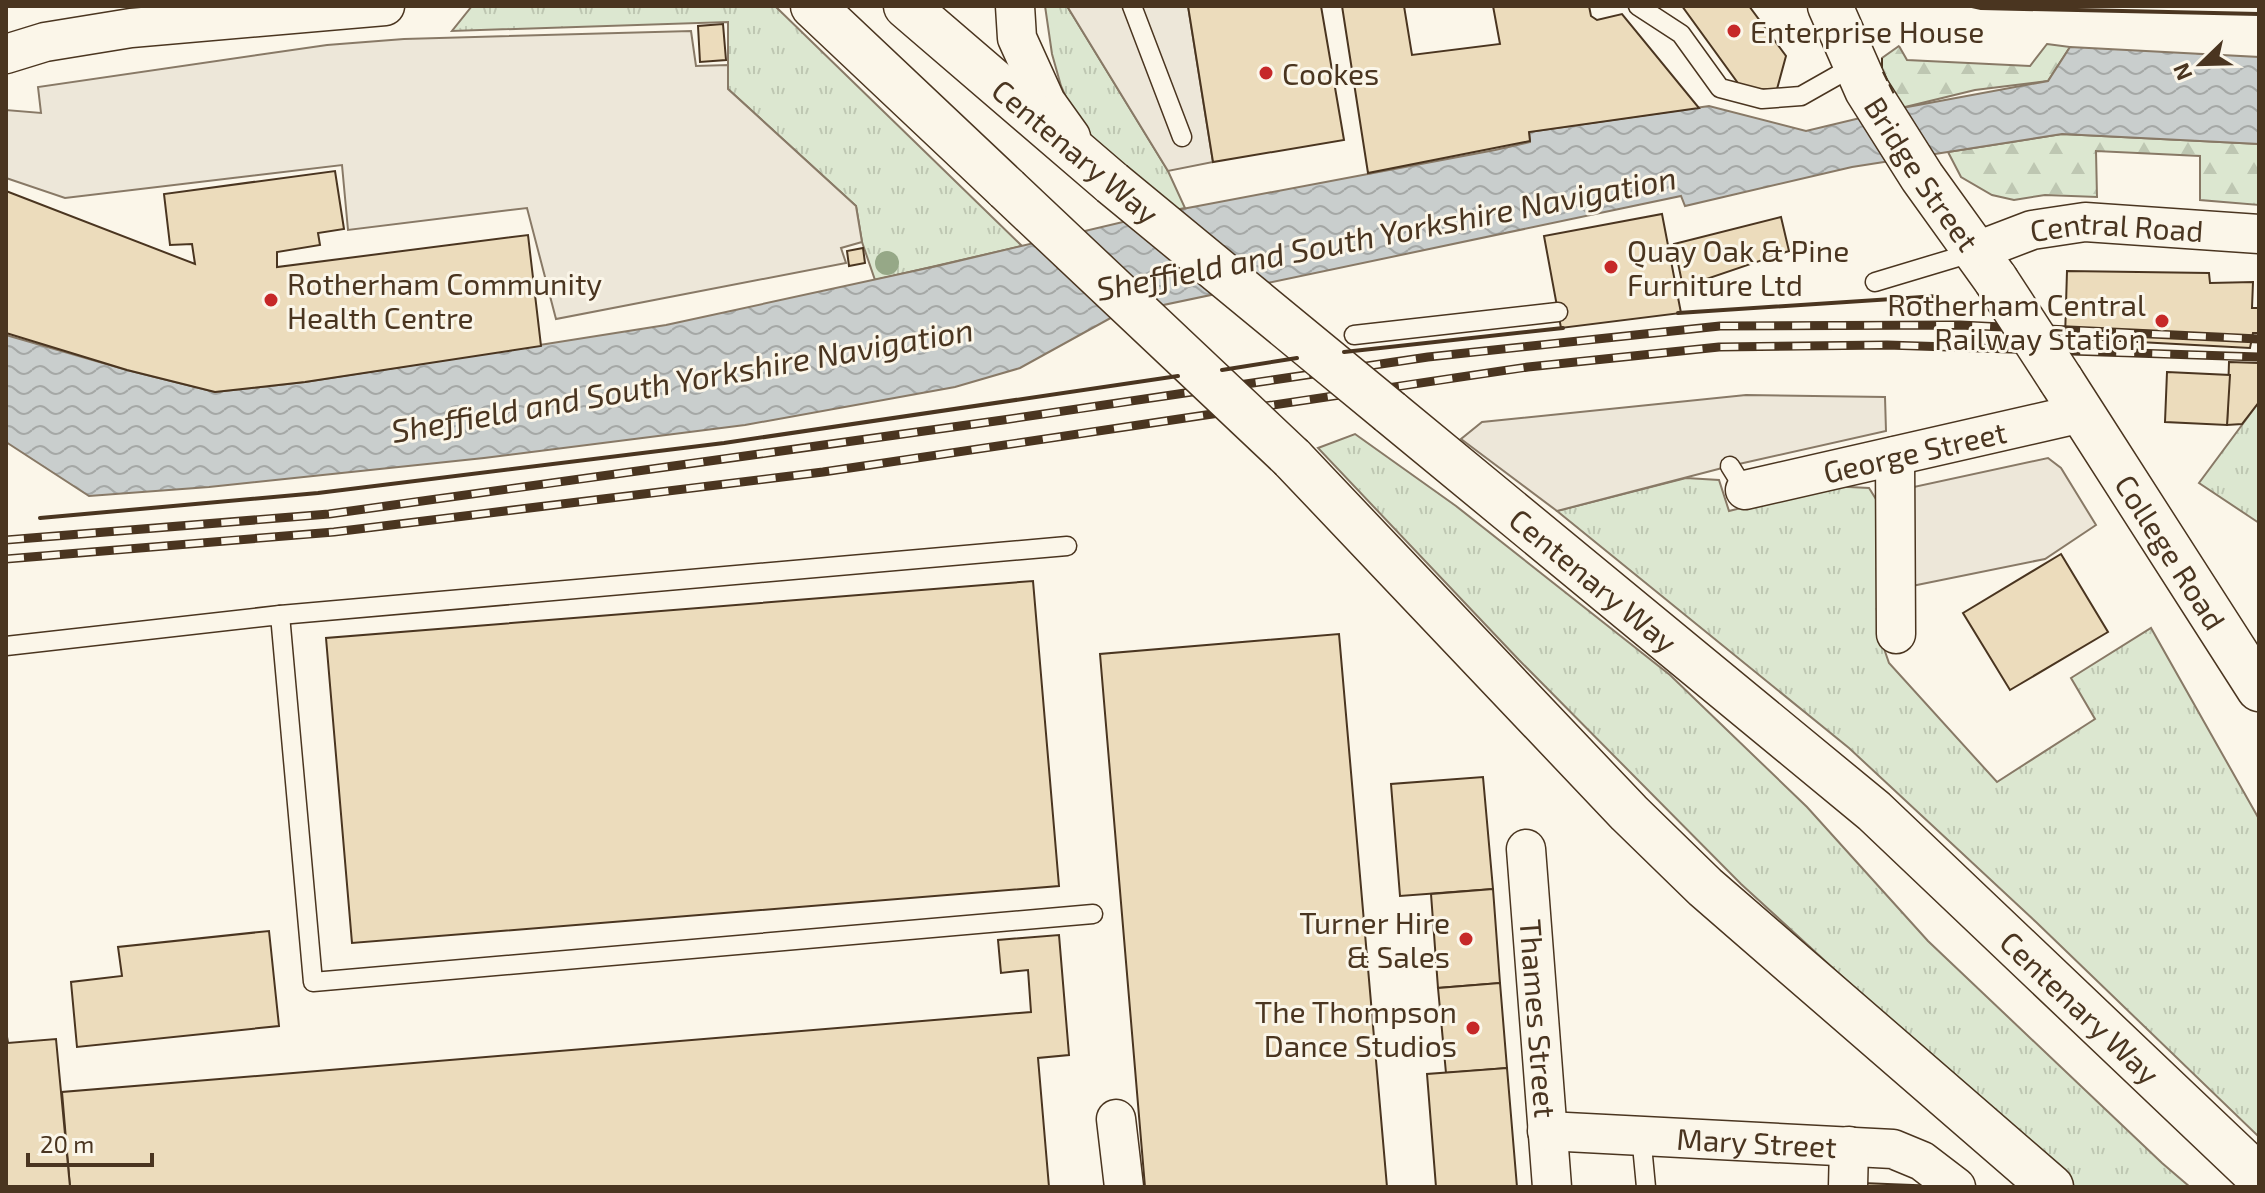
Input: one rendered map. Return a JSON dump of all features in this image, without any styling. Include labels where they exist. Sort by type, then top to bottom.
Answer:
[{"type":"main road","points":[[813,6],[1292,458],[1629,813],[1705,887],[2051,1187]]},
{"type":"main road","name":"Centenary Way","points":[[906,6],[1103,177],[1874,811],[2259,1177]]},
{"type":"main road","name":"Bridge Street","points":[[1830,6],[1860,78],[1922,177],[1987,265],[2072,397]]},
{"type":"main road","name":"College Road","points":[[2072,397],[2259,689]]},
{"type":"street","points":[[6,54],[45,42],[131,28],[385,6]]},
{"type":"street","points":[[1015,6],[1017,38],[1046,102],[1103,177]]},
{"type":"street","name":"Central Road","points":[[1987,265],[2032,230],[2085,222],[2259,234]]},
{"type":"street","name":"George Street","points":[[1738,478],[1895,456],[2072,397]]},
{"type":"street","points":[[1895,456],[1896,634]]},
{"type":"street","name":"Thames Street","points":[[1526,849],[1552,1187]]},
{"type":"street","points":[[1116,1119],[1124,1187]]},
{"type":"street","name":"Mary Street","points":[[1547,1131],[1893,1149],[1922,1161],[1956,1187]]},
{"type":"street","points":[[1848,1187],[1849,1146]]},
{"type":"lane","points":[[1132,6],[1182,137]]},
{"type":"lane","points":[[1638,6],[1681,34],[1720,88],[1762,99],[1801,96],[1860,78]]},
{"type":"lane","points":[[1875,282],[1987,265]]},
{"type":"lane","points":[[1354,335],[1558,312]]},
{"type":"lane","points":[[6,646],[280,615],[1067,546]]},
{"type":"lane","points":[[280,615],[313,982],[1093,914]]},
{"type":"lane","points":[[1641,1135],[1646,1187]]},
{"type":"green space","points":[[472,6],[775,6],[1022,246],[875,280],[862,242],[856,206],[728,89],[728,22],[452,31]]},
{"type":"green space","points":[[1045,6],[1067,6],[1168,171],[1185,208],[1161,213],[1111,172],[1075,118],[1061,86],[1052,54]]},
{"type":"green space","points":[[2047,44],[2070,47],[2048,81],[1975,90],[1901,108],[1882,70],[1882,58],[1899,46],[1907,60],[2030,66]]},
{"type":"green space","points":[[2062,134],[2259,144],[2259,205],[2200,200],[2200,156],[2096,151],[2097,197],[2045,195],[2014,200],[1992,195],[1961,177],[1948,152]]},
{"type":"green space","points":[[2259,402],[2259,523],[2199,483]]},
{"type":"green space","points":[[1355,434],[1456,506],[1670,675],[1807,807],[1928,941],[2190,1187],[2072,1187],[1741,884],[1519,660],[1318,448]]},
{"type":"green space","points":[[1686,478],[1719,480],[1729,511],[1829,486],[1869,488],[1884,512],[1878,631],[1889,663],[1997,782],[2095,719],[2071,678],[2151,628],[2259,819],[2259,1137],[2036,922],[1849,748],[1557,511]]},
{"type":"shaded area","points":[[1067,6],[1188,6],[1213,162],[1168,171]]},
{"type":"shaded area","points":[[691,31],[696,66],[728,65],[728,89],[856,206],[862,242],[841,248],[846,263],[556,319],[527,208],[348,230],[342,165],[65,198],[6,178],[6,110],[41,113],[38,87],[327,45],[404,39]]},
{"type":"shaded area","points":[[1746,395],[1885,397],[1886,431],[1730,466],[1557,511],[1461,439],[1482,422]]},
{"type":"shaded area","points":[[2048,458],[2061,468],[2096,525],[2045,559],[1907,587],[1909,488]]},
{"type":"water","name":"Sheffield and South Yorkshire Navigation","points":[[2070,47],[2259,57],[2259,144],[2062,134],[1852,167],[1685,206],[1681,196],[1116,315],[1020,368],[955,387],[745,425],[484,458],[209,487],[89,496],[6,442],[6,335],[215,392],[305,382],[666,325],[1161,213],[1495,150],[1530,142],[1529,132],[1709,106],[1806,131],[1902,108],[2048,81]]},
{"type":"building","name":"Cookes","points":[[1188,6],[1321,6],[1344,140],[1213,162]]},
{"type":"building","points":[[1342,6],[1404,6],[1412,55],[1500,44],[1493,6],[1589,6],[1591,16],[1597,20],[1622,14],[1699,108],[1529,132],[1530,141],[1368,173]]},
{"type":"building","name":"Enterprise House","points":[[1682,6],[1749,6],[1786,56],[1777,89],[1743,90]]},
{"type":"building","points":[[723,24],[726,60],[700,62],[698,26]]},
{"type":"building","name":"Rotherham Community Health Centre","points":[[335,171],[344,229],[318,233],[320,245],[277,252],[277,267],[528,235],[541,346],[305,382],[215,392],[127,370],[6,333],[6,191],[195,264],[192,244],[170,245],[164,194]]},
{"type":"building","name":"Quay Oak & Pine Furniture Ltd","points":[[1662,214],[1681,313],[1561,328],[1544,236]]},
{"type":"building","points":[[1781,217],[1789,251],[1683,287],[1674,244]]},
{"type":"building","points":[[863,248],[865,263],[849,266],[847,251]]},
{"type":"building","name":"Rotherham Central Railway Station","points":[[2067,271],[2209,273],[2210,283],[2253,282],[2252,308],[2259,308],[2259,333],[2253,333],[2250,348],[2065,338]]},
{"type":"building","points":[[2229,362],[2259,363],[2259,402],[2242,424],[2227,425]]},
{"type":"building","points":[[2167,372],[2230,375],[2227,425],[2165,422]]},
{"type":"building","points":[[2061,554],[2108,632],[2010,690],[1963,613]]},
{"type":"building","points":[[1033,581],[1059,886],[352,943],[326,638]]},
{"type":"building","points":[[1339,634],[1387,1187],[1145,1187],[1100,654]]},
{"type":"building","points":[[1483,777],[1493,889],[1400,896],[1391,784]]},
{"type":"building","name":"Turner Hire & Sales","points":[[1493,889],[1500,983],[1438,988],[1431,894]]},
{"type":"building","points":[[269,931],[279,1026],[77,1047],[71,982],[122,976],[118,947]]},
{"type":"building","points":[[1059,935],[1069,1055],[1038,1058],[1049,1187],[70,1187],[62,1092],[1031,1012],[1028,970],[1001,973],[998,940]]},
{"type":"building","name":"The Thompson Dance Studios","points":[[1500,983],[1507,1068],[1446,1073],[1438,988]]},
{"type":"building","points":[[6,1031],[8,1043],[56,1039],[70,1187],[6,1187]]},
{"type":"building","points":[[1507,1068],[1517,1187],[1436,1187],[1427,1074]]},
{"type":"building","points":[[1862,1183],[1937,1186],[1937,1187],[1862,1187]]},
{"type":"railway","points":[[6,540],[329,514],[1428,357],[1720,326],[1960,325],[2259,339]]},
{"type":"railway","points":[[6,559],[334,532],[823,472],[1528,367],[1719,347],[1887,345],[2259,357]]},
{"type":"fence","points":[[1882,58],[1882,70],[1894,94]]},
{"type":"wall","points":[[1972,6],[2259,14]]},
{"type":"wall","points":[[1678,313],[1938,296]]},
{"type":"wall","points":[[1344,352],[1563,328]]},
{"type":"wall","points":[[1222,370],[1297,358]]},
{"type":"wall","points":[[40,518],[318,493],[724,443],[1178,376]]},
{"type":"place","name":"Enterprise House","points":[[1734,31]]},
{"type":"place","name":"Cookes","points":[[1266,73]]},
{"type":"place","name":"Quay Oak & Pine Furniture Ltd","points":[[1611,267]]},
{"type":"place","name":"Rotherham Community Health Centre","points":[[271,300]]},
{"type":"place","name":"Rotherham Central Railway Station","points":[[2162,321]]},
{"type":"place","name":"Turner Hire & Sales","points":[[1466,939]]},
{"type":"place","name":"The Thompson Dance Studios","points":[[1473,1028]]}]
